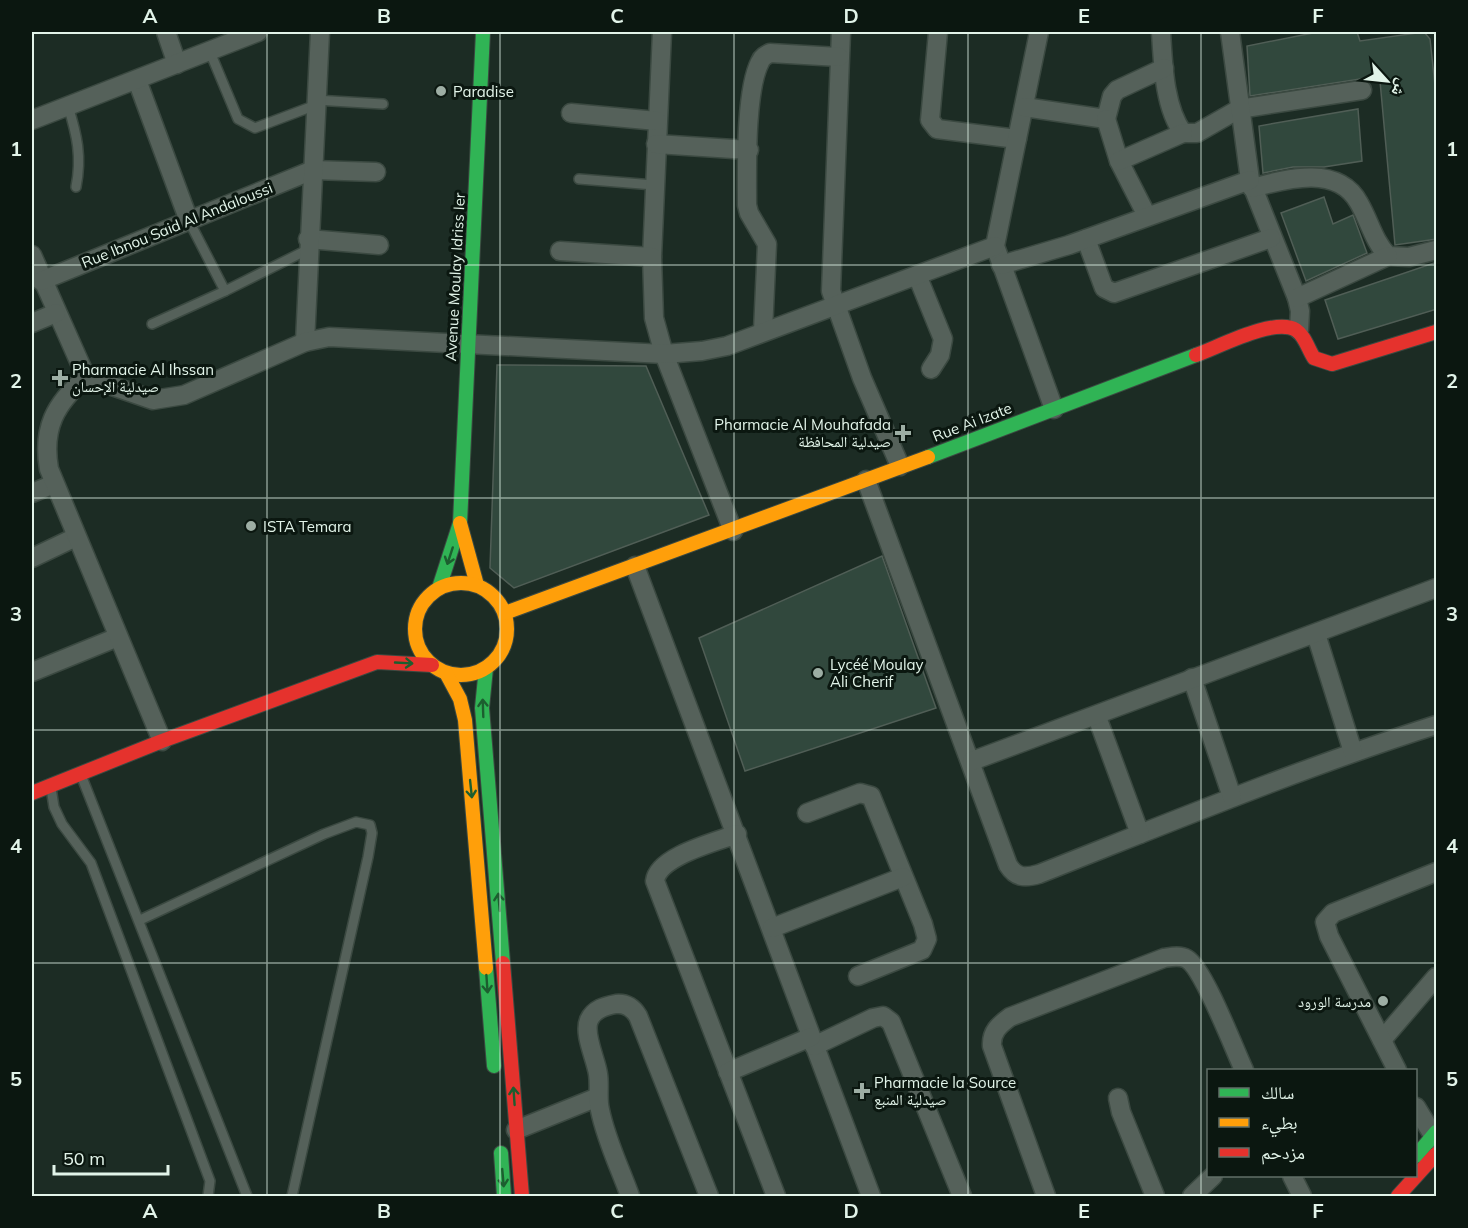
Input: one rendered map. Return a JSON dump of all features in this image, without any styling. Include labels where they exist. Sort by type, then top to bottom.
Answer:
[{"type":"street","points":[[166,32],[177,64]]},
{"type":"street","points":[[32,120],[258,32]]},
{"type":"street","points":[[304,342],[320,32]]},
{"type":"street","name":"Avenue Moulay Idriss Ier","points":[[460,523],[483,32]]},
{"type":"street","points":[[662,32],[654,185],[652,257],[654,318],[664,354],[733,531]]},
{"type":"street","points":[[841,32],[830,275],[835,304],[862,378],[900,466]]},
{"type":"street","points":[[938,32],[930,120],[933,125],[961,133],[1017,140]]},
{"type":"street","points":[[1039,32],[995,246],[1054,409]]},
{"type":"street","points":[[1161,32],[1164,68],[1176,124],[1183,133]]},
{"type":"street","points":[[1230,32],[1251,184],[1297,298],[1300,311],[1299,330],[1317,361],[1332,364],[1437,332]]},
{"type":"street","points":[[763,332],[768,250],[765,238],[749,213],[747,205],[752,90],[758,68],[764,56],[770,53],[839,57]]},
{"type":"street","points":[[1147,216],[1119,161],[1106,119],[1112,96],[1117,90],[1164,68]]},
{"type":"street","points":[[137,80],[189,221]]},
{"type":"street","points":[[1119,161],[1183,133],[1197,133],[1239,109],[1362,90]]},
{"type":"street","points":[[1024,107],[1106,119]]},
{"type":"street","points":[[571,113],[657,121]]},
{"type":"street","points":[[656,144],[749,150]]},
{"type":"street","points":[[313,170],[376,172]]},
{"type":"street","name":"Rue Ibnou Said Al Andaloussi","points":[[41,281],[313,170]]},
{"type":"street","points":[[1000,265],[1251,184],[1301,177],[1324,178],[1344,185],[1359,201],[1376,243],[1388,256],[1398,258],[1437,250]]},
{"type":"street","points":[[1086,239],[1104,288],[1114,293],[1271,238]]},
{"type":"street","points":[[308,244],[379,245]]},
{"type":"street","points":[[32,255],[41,281],[86,377],[145,398],[163,400],[184,395],[304,342],[329,337],[664,354],[702,351],[727,346],[995,246]]},
{"type":"street","points":[[560,251],[652,257]]},
{"type":"street","points":[[1297,298],[1388,256]]},
{"type":"street","points":[[917,275],[943,339],[939,355],[931,369]]},
{"type":"street","points":[[32,323],[56,313]]},
{"type":"street","name":"Rue Ai Izate","points":[[505,613],[733,531],[1273,326],[1283,325],[1299,330]]},
{"type":"street","points":[[86,377],[73,388],[56,413],[45,441],[49,470],[162,741]]},
{"type":"street","points":[[32,428],[40,439],[45,441]]},
{"type":"street","points":[[866,480],[972,761],[1008,865],[1017,876],[1023,878],[1039,874],[1232,796],[1353,752],[1437,725]]},
{"type":"street","points":[[32,493],[54,484]]},
{"type":"street","points":[[460,523],[477,585]]},
{"type":"street","points":[[440,588],[460,523]]},
{"type":"street","points":[[32,558],[76,537]]},
{"type":"street","points":[[635,567],[737,834],[871,1197]]},
{"type":"street","points":[[377,662],[415,624],[423,603],[440,588],[463,582],[489,591],[505,613],[508,629],[505,645],[496,659],[486,668],[466,675],[446,673],[432,665],[422,653],[416,639],[415,624]]},
{"type":"street","points":[[972,761],[1097,717],[1192,678],[1437,588]]},
{"type":"street","points":[[1316,634],[1353,752]]},
{"type":"street","points":[[32,672],[118,637]]},
{"type":"street","points":[[32,793],[162,741],[377,662],[432,665]]},
{"type":"street","points":[[486,668],[482,708],[508,1133],[504,1197]]},
{"type":"street","points":[[446,673],[460,699],[465,720],[495,1077]]},
{"type":"street","points":[[1192,678],[1232,796]]},
{"type":"street","points":[[1097,717],[1140,834]]},
{"type":"street","points":[[807,813],[854,795],[868,794],[875,804],[923,924],[927,939],[925,946],[917,954],[858,976]]},
{"type":"street","points":[[737,834],[666,863],[656,873],[655,881],[776,1197]]},
{"type":"street","points":[[1396,1069],[1329,936],[1326,918],[1437,872]]},
{"type":"street","points":[[772,928],[903,877]]},
{"type":"street","points":[[1046,1197],[992,1046],[992,1037],[996,1030],[1010,1017],[1164,958],[1178,956],[1186,958],[1200,975],[1243,1069]]},
{"type":"street","points":[[1382,1040],[1437,977]]},
{"type":"street","points":[[630,1197],[603,1124],[598,1097],[598,1074],[588,1025],[597,1011],[605,1006],[621,1004],[634,1010],[638,1016],[709,1197]]},
{"type":"street","points":[[728,1072],[883,1016],[891,1022],[962,1197]]},
{"type":"street","points":[[508,1133],[598,1097]]},
{"type":"street","points":[[1118,1098],[1121,1112],[1155,1197]]},
{"type":"street","points":[[1417,1109],[1435,1136],[1417,1155]]},
{"type":"street","points":[[508,1133],[522,1197]]},
{"type":"street","points":[[1417,1171],[1437,1154]]},
{"type":"street","points":[[1192,1197],[1212,1177]]},
{"type":"street","points":[[1292,1177],[1302,1197]]},
{"type":"street","points":[[1392,1193],[1398,1177]]},
{"type":"street","points":[[1392,1193],[1410,1177]]},
{"type":"lane","points":[[210,52],[238,119],[255,128],[316,102],[383,104]]},
{"type":"lane","points":[[68,106],[78,140],[80,157],[76,187]]},
{"type":"lane","points":[[579,179],[654,185]]},
{"type":"lane","points":[[189,221],[225,291]]},
{"type":"lane","points":[[152,324],[225,291],[308,244]]},
{"type":"lane","points":[[81,775],[140,920],[247,1197]]},
{"type":"lane","points":[[51,786],[54,807],[62,824],[91,863],[150,1015],[210,1181],[208,1197]]},
{"type":"lane","points":[[140,920],[324,834],[356,822],[370,825],[372,834],[368,857],[292,1197]]},
{"type":"building","points":[[1318,32],[1357,32],[1360,41],[1424,32],[1430,39],[1437,104],[1437,239],[1395,245],[1380,81],[1370,82],[1360,79],[1250,96],[1247,46]]},
{"type":"building","points":[[1358,109],[1362,161],[1324,167],[1293,167],[1263,173],[1259,126]]},
{"type":"building","points":[[1324,197],[1333,224],[1353,215],[1367,253],[1306,281],[1281,213]]},
{"type":"building","points":[[1437,262],[1437,309],[1338,339],[1325,300]]},
{"type":"building","points":[[497,365],[646,366],[709,515],[514,588],[490,568]]},
{"type":"building","name":"Lycéé Moulay Ali Cherif","points":[[882,556],[936,708],[745,771],[699,638]]},
{"type":"traffic: fast","points":[[439,588],[460,523],[483,32]]},
{"type":"traffic: fast","points":[[928,457],[1196,355]]},
{"type":"traffic: fast","points":[[486,668],[482,708],[503,963]]},
{"type":"traffic: fast","points":[[486,968],[494,1066]]},
{"type":"traffic: fast","points":[[1417,1155],[1436,1132]]},
{"type":"traffic: fast","points":[[501,1153],[504,1196]]},
{"type":"traffic: slow","points":[[505,613],[928,457]]},
{"type":"traffic: slow","points":[[460,523],[477,585]]},
{"type":"traffic: slow","points":[[461,583],[479,586],[494,596],[504,611],[507,629],[504,647],[494,662],[479,672],[461,675],[443,672],[428,662],[418,647],[415,629],[418,611],[428,596],[443,586],[461,583]]},
{"type":"traffic: slow","points":[[446,673],[460,699],[465,720],[486,968]]},
{"type":"traffic: jam","points":[[1196,355],[1261,330],[1286,327],[1299,333],[1314,358],[1332,364],[1436,332]]},
{"type":"traffic: jam","points":[[32,793],[162,741],[377,662],[432,665]]},
{"type":"traffic: jam","points":[[503,963],[522,1196]]},
{"type":"traffic: jam","points":[[1417,1175],[1436,1154]]},
{"type":"traffic: jam","points":[[1398,1196],[1415,1177]]},
{"type":"place","name":"Paradise","points":[[441,91]]},
{"type":"place","name":"Pharmacie Al Ihssan صيدلية الإحسان","points":[[60,378]]},
{"type":"place","name":"Pharmacie Al Mouhafada صيدلية المحافظة","points":[[903,433]]},
{"type":"place","name":"ISTA Temara","points":[[251,526]]},
{"type":"place","name":"Lycéé Moulay Ali Cherif","points":[[818,673]]},
{"type":"place","name":"مدرسة الورود","points":[[1383,1001]]},
{"type":"place","name":"Pharmacie la Source صيدلية المنبع","points":[[862,1091]]}]
